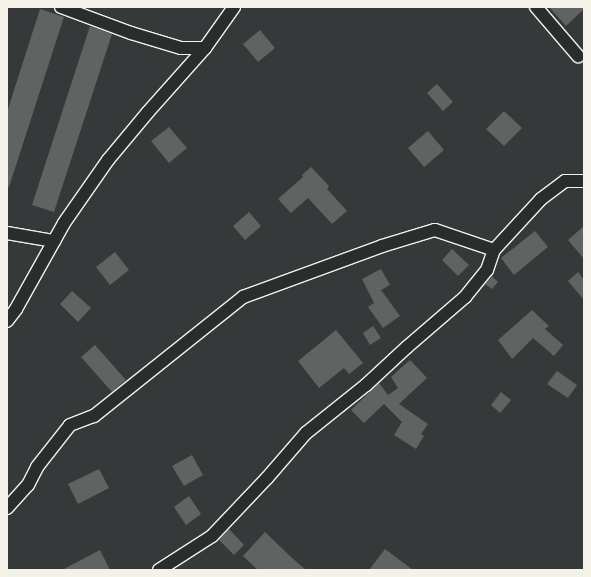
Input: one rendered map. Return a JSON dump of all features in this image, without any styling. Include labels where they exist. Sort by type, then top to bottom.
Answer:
[{"type":"street","points":[[61,7],[131,33],[181,48],[205,48]]},
{"type":"street","points":[[7,321],[16,309],[64,223],[108,160],[205,48],[234,7]]},
{"type":"street","points":[[536,7],[578,56]]},
{"type":"street","points":[[159,570],[212,536],[306,434],[366,385],[465,297],[487,270],[494,250],[541,199],[565,181],[584,181]]},
{"type":"street","points":[[7,508],[28,485],[37,467],[70,425],[94,416],[243,297],[382,246],[435,230],[494,250]]},
{"type":"street","points":[[7,233],[54,241]]},
{"type":"building","points":[[549,7],[584,7],[584,9],[566,26]]},
{"type":"building","points":[[40,9],[64,17],[9,187],[7,187],[7,112]]},
{"type":"building","points":[[90,26],[112,34],[54,212],[32,205]]},
{"type":"building","points":[[260,30],[275,48],[258,62],[243,44]]},
{"type":"building","points":[[437,84],[453,102],[443,111],[427,93]]},
{"type":"building","points":[[504,111],[522,128],[504,146],[486,129]]},
{"type":"building","points":[[169,127],[187,148],[169,163],[151,141]]},
{"type":"building","points":[[428,131],[444,150],[424,167],[408,148]]},
{"type":"building","points":[[311,167],[329,186],[327,189],[347,211],[332,224],[308,198],[291,213],[278,199],[303,177],[302,175]]},
{"type":"building","points":[[249,212],[261,226],[245,240],[233,226]]},
{"type":"building","points":[[584,226],[584,259],[568,240]]},
{"type":"building","points":[[535,231],[548,247],[514,275],[501,258]]},
{"type":"building","points":[[452,249],[469,265],[458,276],[442,260]]},
{"type":"building","points":[[115,252],[129,270],[110,285],[96,267]]},
{"type":"building","points":[[381,269],[390,285],[381,290],[400,316],[383,328],[368,307],[374,303],[362,279]]},
{"type":"building","points":[[578,272],[584,280],[584,300],[568,281]]},
{"type":"building","points":[[492,276],[498,282],[492,289],[485,284]]},
{"type":"building","points":[[72,291],[91,308],[78,322],[60,304]]},
{"type":"building","points":[[532,310],[549,326],[545,329],[563,345],[554,356],[533,338],[512,359],[498,340]]},
{"type":"building","points":[[373,326],[381,338],[370,345],[363,333]]},
{"type":"building","points":[[336,330],[363,363],[349,374],[344,368],[319,388],[298,361]]},
{"type":"building","points":[[95,345],[126,380],[112,392],[81,357]]},
{"type":"building","points":[[410,360],[427,378],[399,404],[428,424],[421,434],[424,436],[416,449],[394,435],[402,422],[384,404],[364,423],[351,410],[379,383],[388,395],[398,388],[391,377]]},
{"type":"building","points":[[557,371],[577,385],[568,398],[547,384]]},
{"type":"building","points":[[501,392],[511,400],[500,413],[491,405]]},
{"type":"building","points":[[192,455],[203,475],[184,486],[172,466]]},
{"type":"building","points":[[99,469],[109,488],[78,504],[68,484]]},
{"type":"building","points":[[189,496],[201,514],[186,525],[174,507]]},
{"type":"building","points":[[229,529],[244,545],[234,555],[219,540]]},
{"type":"building","points":[[265,532],[306,570],[258,570],[243,556]]},
{"type":"building","points":[[385,549],[413,570],[369,570]]},
{"type":"building","points":[[100,550],[110,570],[62,570]]}]
